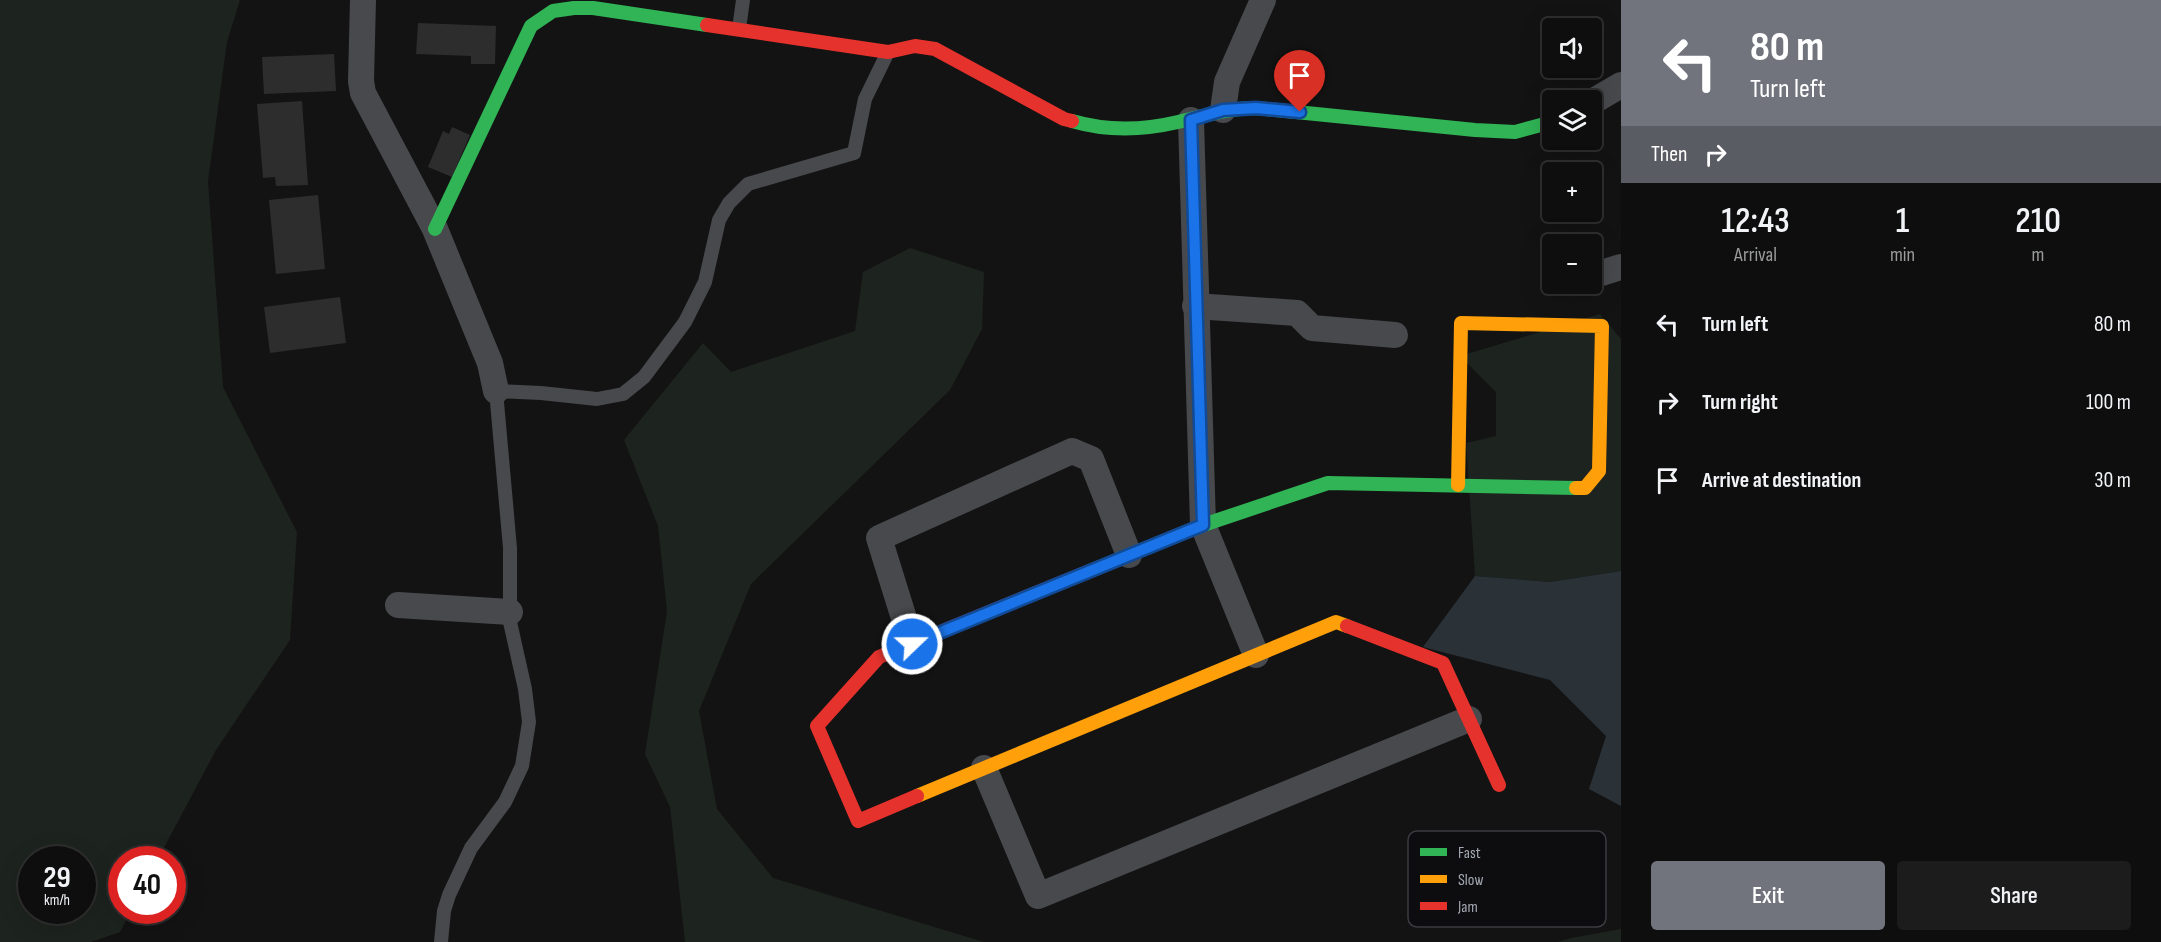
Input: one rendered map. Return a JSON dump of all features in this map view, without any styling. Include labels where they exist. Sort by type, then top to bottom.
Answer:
[{"type":"street","points":[[363,0],[361,81],[363,93],[435,229],[490,363],[496,391]]},
{"type":"street","points":[[1223,110],[1227,82],[1263,0]]},
{"type":"street","points":[[435,229],[531,26],[545,13],[565,8],[593,8],[888,52],[915,46],[935,49],[1064,119],[1080,124],[1115,128],[1138,127],[1191,120],[1223,110],[1256,108],[1475,130],[1515,132],[1542,125]]},
{"type":"street","points":[[1602,96],[1621,85]]},
{"type":"street","points":[[1191,120],[1203,525],[1256,655]]},
{"type":"street","points":[[1602,273],[1621,267]]},
{"type":"street","points":[[1195,306],[1297,313],[1312,328],[1395,335]]},
{"type":"street","points":[[1458,485],[1461,323],[1602,326],[1599,471],[1585,488],[1328,483],[1203,525],[879,657],[817,726],[858,821],[1336,621],[1443,663],[1499,785]]},
{"type":"street","points":[[912,644],[879,538],[1072,451],[1091,459],[1129,555]]},
{"type":"street","points":[[398,606],[510,612]]},
{"type":"street","points":[[984,768],[1038,896],[1469,719]]},
{"type":"lane","points":[[739,29],[743,0]]},
{"type":"lane","points":[[441,942],[444,910],[462,867],[471,848],[505,802],[522,766],[529,722],[525,689],[510,622],[510,548],[496,391],[597,399],[623,394],[644,376],[685,322],[705,282],[719,220],[729,203],[747,184],[854,153],[866,99],[888,52]]},
{"type":"shaded area","points":[[0,0],[240,0],[227,42],[208,181],[223,387],[297,532],[290,640],[216,750],[165,846],[108,846],[108,924],[124,924],[120,932],[91,942],[0,942]]},
{"type":"shaded area","points":[[910,248],[984,272],[982,329],[950,390],[751,584],[699,711],[717,809],[773,878],[984,942],[685,942],[670,807],[645,754],[667,611],[658,526],[624,440],[703,343],[731,372],[855,331],[863,272]]},
{"type":"shaded area","points":[[1600,314],[1621,339],[1621,571],[1550,582],[1475,576],[1466,443],[1496,436],[1496,392],[1460,356]]},
{"type":"shaded area","points":[[1621,571],[1621,806],[1589,789],[1606,736],[1550,680],[1423,647],[1475,576],[1550,582]]},
{"type":"shaded area","points":[[1621,929],[1621,942],[1558,942],[1571,938]]},
{"type":"building","points":[[418,23],[496,26],[495,64],[471,64],[471,56],[416,54]]},
{"type":"building","points":[[334,54],[336,91],[264,94],[262,57]]},
{"type":"building","points":[[302,101],[308,185],[276,186],[275,177],[263,178],[257,104]]},
{"type":"building","points":[[452,127],[470,135],[452,177],[428,167],[443,131],[449,134]]},
{"type":"building","points":[[318,195],[325,269],[276,274],[269,200]]},
{"type":"building","points":[[340,297],[346,343],[270,353],[264,307]]},
{"type":"traffic: fast","points":[[435,229],[531,26],[553,11],[574,8],[593,8],[707,25]]},
{"type":"traffic: fast","points":[[1072,121],[1112,128],[1138,128],[1165,125],[1226,111],[1256,108],[1475,130],[1515,132],[1542,125]]},
{"type":"traffic: fast","points":[[1090,571],[1203,525],[1328,483],[1576,488]]},
{"type":"traffic: slow","points":[[1458,485],[1461,323],[1602,326],[1599,471],[1585,488],[1576,488]]},
{"type":"traffic: slow","points":[[917,796],[1336,622],[1347,626]]},
{"type":"traffic: jam","points":[[707,25],[888,52],[915,46],[935,49],[1064,119],[1072,121]]},
{"type":"traffic: jam","points":[[917,796],[858,821],[817,726],[879,657],[1090,571]]},
{"type":"traffic: jam","points":[[1347,626],[1443,663],[1499,785]]},
{"type":"route","points":[[912,644],[1203,525],[1191,120],[1223,110],[1256,108],[1300,112]]}]
